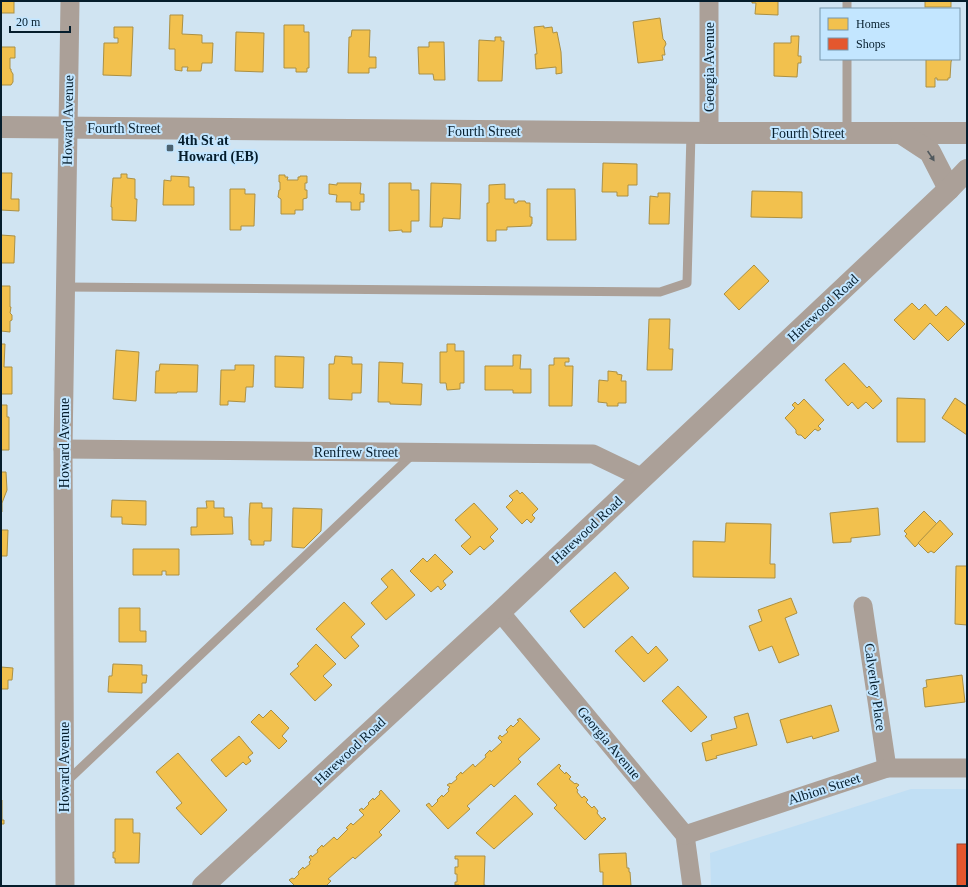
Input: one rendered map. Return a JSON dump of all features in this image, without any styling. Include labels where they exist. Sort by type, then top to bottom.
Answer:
[{"type":"street","name":"Howard Avenue","points":[[65,886],[63,450],[70,1]]},
{"type":"street","name":"Georgia Avenue","points":[[700,132],[709,1]]},
{"type":"street","name":"Fourth Street","points":[[1,127],[967,133]]},
{"type":"street","points":[[901,133],[930,152],[948,189]]},
{"type":"street","name":"Harewood Road","points":[[203,886],[643,478],[967,170]]},
{"type":"street","name":"Renfrew Street","points":[[63,450],[594,454],[643,478]]},
{"type":"street","name":"Calverley Place","points":[[863,606],[887,768]]},
{"type":"street","name":"Georgia Avenue","points":[[500,612],[685,835]]},
{"type":"street","name":"Albion Street","points":[[685,835],[887,768],[967,768]]},
{"type":"street","points":[[685,835],[692,886]]},
{"type":"lane","points":[[847,60],[847,133]]},
{"type":"lane","points":[[65,287],[660,292],[687,282],[700,132]]},
{"type":"lane","points":[[65,783],[415,452]]},
{"type":"shaded area","points":[[911,789],[967,789],[967,886],[711,886],[710,853]]},
{"type":"building: Homes","points":[[1,1],[14,1],[14,13],[1,13]]},
{"type":"building: Homes","points":[[752,1],[778,1],[778,15],[755,14],[756,3],[752,3]]},
{"type":"building: Homes","points":[[925,1],[951,1],[951,7],[925,7]]},
{"type":"building: Homes","points":[[170,15],[183,15],[182,34],[202,35],[202,43],[213,43],[212,63],[202,63],[201,71],[187,71],[188,67],[182,67],[182,71],[175,70],[175,49],[169,49]]},
{"type":"building: Homes","points":[[660,18],[663,39],[666,44],[664,48],[665,55],[662,55],[663,60],[638,63],[633,22]]},
{"type":"building: Homes","points":[[284,25],[304,25],[304,32],[309,32],[309,68],[307,68],[307,72],[296,72],[296,68],[284,68]]},
{"type":"building: Homes","points":[[544,26],[544,28],[552,27],[553,33],[557,32],[561,52],[562,73],[556,74],[556,67],[536,69],[535,54],[537,54],[534,27]]},
{"type":"building: Homes","points":[[114,27],[133,27],[131,76],[103,75],[104,43],[118,43],[118,38],[114,38]]},
{"type":"building: Homes","points":[[352,30],[370,30],[369,57],[376,57],[376,68],[369,68],[369,73],[348,73],[349,37],[351,37]]},
{"type":"building: Homes","points":[[236,32],[264,33],[263,72],[235,71]]},
{"type":"building: Homes","points":[[791,36],[799,36],[798,56],[801,56],[801,63],[798,63],[797,77],[774,76],[774,43],[791,43]]},
{"type":"building: Homes","points":[[495,37],[501,37],[501,41],[504,41],[502,81],[478,81],[479,40],[495,41]]},
{"type":"building: Homes","points":[[429,42],[444,42],[445,80],[434,80],[433,74],[419,74],[418,47],[429,47]]},
{"type":"building: Homes","points":[[1,47],[15,47],[15,58],[10,58],[10,69],[13,74],[13,82],[11,85],[1,85]]},
{"type":"building: Homes","points":[[926,60],[952,60],[950,78],[948,78],[948,80],[937,80],[937,78],[935,78],[935,87],[926,87]]},
{"type":"building: Homes","points":[[603,163],[637,164],[637,185],[628,185],[628,196],[617,196],[617,192],[602,192]]},
{"type":"building: Homes","points":[[1,173],[12,173],[11,199],[19,199],[19,211],[1,210]]},
{"type":"building: Homes","points":[[121,174],[127,174],[127,178],[135,179],[135,199],[137,199],[136,221],[112,220],[111,207],[113,178],[121,178]]},
{"type":"building: Homes","points":[[279,175],[285,175],[285,177],[288,177],[287,180],[298,180],[298,177],[300,176],[307,176],[305,190],[307,190],[307,198],[303,199],[303,210],[295,210],[295,214],[281,214],[281,199],[278,197],[280,190]]},
{"type":"building: Homes","points":[[171,176],[189,177],[189,187],[194,187],[194,205],[163,205],[164,180],[171,181]]},
{"type":"building: Homes","points":[[337,183],[361,183],[360,194],[364,194],[364,202],[360,202],[360,210],[351,210],[351,202],[336,202],[337,195],[329,194],[329,184],[337,185]]},
{"type":"building: Homes","points":[[389,183],[411,183],[411,190],[419,190],[419,221],[411,221],[411,232],[402,232],[402,230],[389,231]]},
{"type":"building: Homes","points":[[431,183],[461,184],[460,219],[443,218],[442,227],[430,227]]},
{"type":"building: Homes","points":[[505,184],[505,199],[514,199],[514,203],[517,203],[518,201],[525,201],[526,203],[530,203],[530,217],[532,217],[532,224],[531,226],[507,227],[507,230],[496,230],[496,241],[487,241],[487,203],[489,203],[489,185]]},
{"type":"building: Homes","points":[[230,189],[245,189],[245,194],[255,194],[254,226],[241,226],[241,230],[230,230]]},
{"type":"building: Homes","points":[[547,189],[575,189],[576,240],[547,240]]},
{"type":"building: Homes","points":[[752,191],[802,192],[802,218],[751,217]]},
{"type":"building: Homes","points":[[658,193],[670,193],[669,224],[649,224],[650,196],[658,197]]},
{"type":"building: Homes","points":[[1,235],[15,236],[14,263],[1,263]]},
{"type":"building: Homes","points":[[754,265],[769,281],[739,310],[724,294]]},
{"type":"building: Homes","points":[[1,286],[10,286],[10,313],[12,315],[12,320],[10,321],[10,332],[1,331]]},
{"type":"building: Homes","points":[[912,303],[919,310],[925,304],[936,316],[946,306],[965,324],[948,341],[930,323],[914,340],[894,320]]},
{"type":"building: Homes","points":[[649,319],[670,319],[669,349],[673,349],[672,370],[647,370]]},
{"type":"building: Homes","points":[[1,344],[5,344],[4,367],[12,367],[12,394],[1,394]]},
{"type":"building: Homes","points":[[447,344],[455,344],[455,351],[464,351],[464,383],[460,383],[460,389],[447,390],[446,383],[440,383],[440,352],[447,352]]},
{"type":"building: Homes","points":[[116,350],[139,352],[136,401],[113,399]]},
{"type":"building: Homes","points":[[513,355],[521,355],[520,369],[531,369],[531,393],[513,393],[513,390],[485,390],[485,366],[513,366]]},
{"type":"building: Homes","points":[[275,356],[304,357],[303,388],[275,387]]},
{"type":"building: Homes","points":[[335,356],[352,357],[352,364],[362,364],[361,393],[352,393],[352,400],[329,399],[329,364],[334,364]]},
{"type":"building: Homes","points":[[554,358],[569,358],[569,362],[565,362],[565,366],[573,366],[572,406],[549,406],[549,365],[554,365]]},
{"type":"building: Homes","points":[[379,362],[403,363],[402,383],[422,384],[421,405],[378,402]]},
{"type":"building: Homes","points":[[844,363],[867,388],[869,386],[882,401],[873,409],[866,402],[858,409],[852,402],[848,406],[825,380]]},
{"type":"building: Homes","points":[[160,364],[198,365],[197,392],[155,393],[156,371],[159,371]]},
{"type":"building: Homes","points":[[235,365],[254,365],[253,387],[246,387],[245,402],[228,401],[228,405],[220,405],[221,370],[235,370]]},
{"type":"building: Homes","points":[[608,371],[617,372],[617,374],[622,375],[621,381],[626,381],[626,403],[618,403],[618,406],[607,406],[607,403],[598,402],[599,380],[608,381]]},
{"type":"building: Homes","points":[[897,398],[925,399],[925,442],[897,442]]},
{"type":"building: Homes","points":[[955,398],[967,406],[967,435],[942,418]]},
{"type":"building: Homes","points":[[804,399],[824,420],[818,426],[821,429],[818,431],[815,429],[805,439],[796,433],[796,430],[785,418],[795,408],[792,405],[795,402],[798,405]]},
{"type":"building: Homes","points":[[1,405],[7,405],[7,417],[9,417],[9,450],[1,450]]},
{"type":"building: Homes","points":[[1,472],[6,472],[7,490],[2,503],[2,512],[1,512]]},
{"type":"building: Homes","points":[[517,490],[520,494],[522,492],[538,509],[532,515],[535,518],[531,523],[527,519],[522,524],[506,507],[513,500],[509,496]]},
{"type":"building: Homes","points":[[112,500],[146,501],[146,525],[122,524],[122,517],[111,517]]},
{"type":"building: Homes","points":[[206,501],[214,501],[214,508],[224,508],[224,517],[232,517],[233,534],[191,535],[191,527],[197,527],[197,508],[207,508]]},
{"type":"building: Homes","points":[[250,503],[262,503],[262,508],[272,508],[271,541],[264,541],[264,545],[251,545],[251,540],[249,540]]},
{"type":"building: Homes","points":[[474,503],[498,529],[490,537],[494,541],[484,550],[480,546],[470,555],[461,546],[471,537],[455,520]]},
{"type":"building: Homes","points":[[293,508],[322,509],[321,531],[304,548],[292,547]]},
{"type":"building: Homes","points":[[878,508],[880,535],[851,538],[851,542],[833,543],[830,513]]},
{"type":"building: Homes","points":[[924,511],[937,524],[915,547],[905,536],[907,534],[904,531]]},
{"type":"building: Homes","points":[[940,520],[953,534],[934,553],[931,551],[928,553],[918,543]]},
{"type":"building: Homes","points":[[726,523],[771,524],[770,564],[775,564],[775,578],[693,577],[693,541],[725,542]]},
{"type":"building: Homes","points":[[1,530],[8,530],[7,556],[1,556]]},
{"type":"building: Homes","points":[[133,549],[179,549],[179,575],[166,575],[166,571],[162,571],[162,575],[133,575]]},
{"type":"building: Homes","points":[[435,554],[453,572],[443,581],[446,585],[441,590],[438,586],[431,592],[410,571],[423,558],[427,562]]},
{"type":"building: Homes","points":[[956,566],[967,566],[967,625],[955,624]]},
{"type":"building: Homes","points":[[392,569],[415,595],[386,620],[371,603],[388,587],[381,579]]},
{"type":"building: Homes","points":[[615,572],[629,588],[584,628],[570,611]]},
{"type":"building: Homes","points":[[791,598],[797,613],[785,618],[799,655],[779,663],[772,646],[759,651],[749,626],[762,621],[758,610]]},
{"type":"building: Homes","points":[[344,602],[365,624],[351,637],[359,646],[345,659],[316,629]]},
{"type":"building: Homes","points":[[119,608],[140,608],[140,631],[146,631],[146,642],[119,642]]},
{"type":"building: Homes","points":[[632,636],[648,654],[656,646],[668,660],[644,682],[615,651]]},
{"type":"building: Homes","points":[[316,644],[336,664],[323,676],[332,685],[315,701],[290,674],[299,666],[297,664]]},
{"type":"building: Homes","points":[[113,664],[142,665],[142,675],[147,675],[146,683],[142,683],[142,693],[108,692],[109,676],[112,676]]},
{"type":"building: Homes","points":[[1,667],[13,668],[12,680],[8,680],[8,689],[1,689]]},
{"type":"building: Homes","points":[[962,675],[965,702],[925,707],[923,688],[927,687],[926,680]]},
{"type":"building: Homes","points":[[678,686],[707,717],[691,732],[662,701]]},
{"type":"building: Homes","points":[[831,705],[839,731],[813,739],[812,736],[787,743],[780,720]]},
{"type":"building: Homes","points":[[271,710],[289,728],[282,736],[287,741],[279,749],[251,722],[259,714],[263,718]]},
{"type":"building: Homes","points":[[748,713],[757,745],[716,756],[717,758],[706,761],[702,743],[712,740],[711,735],[737,728],[734,717]]},
{"type":"building: Homes","points":[[520,718],[540,739],[518,759],[521,762],[494,787],[491,784],[467,806],[470,809],[448,829],[426,805],[429,803],[432,807],[442,795],[443,797],[449,791],[448,789],[450,787],[447,785],[450,783],[451,784],[457,779],[456,777],[461,772],[462,774],[473,764],[475,767],[486,757],[485,755],[490,750],[491,752],[502,742],[498,738],[500,735],[502,737],[508,732],[506,730],[511,725],[513,727]]},
{"type":"building: Homes","points":[[239,736],[253,753],[248,757],[251,761],[246,765],[243,762],[226,777],[211,760]]},
{"type":"building: Homes","points":[[178,753],[227,810],[201,835],[176,808],[182,803],[156,772]]},
{"type":"building: Homes","points":[[559,764],[561,766],[559,768],[571,777],[569,779],[575,784],[576,783],[579,785],[576,788],[578,790],[577,792],[582,798],[584,796],[588,800],[586,802],[592,808],[594,806],[602,819],[604,817],[606,819],[585,840],[554,808],[557,805],[537,784]]},
{"type":"building: Homes","points":[[381,790],[400,811],[379,832],[382,835],[355,859],[353,857],[328,879],[331,881],[326,886],[295,886],[289,880],[292,878],[294,879],[303,867],[304,869],[310,864],[309,862],[311,860],[309,857],[311,855],[312,857],[318,852],[317,850],[322,845],[323,847],[334,837],[337,840],[348,829],[346,828],[351,823],[353,825],[364,815],[359,810],[362,808],[363,810],[373,798],[374,800],[380,794],[379,792]]},
{"type":"building: Homes","points":[[515,795],[533,814],[494,849],[476,833]]},
{"type":"building: Homes","points":[[1,800],[2,820],[4,820],[4,824],[1,824]]},
{"type":"building: Homes","points":[[115,819],[133,819],[133,833],[140,833],[139,863],[115,863],[113,852],[115,852]]},
{"type":"building: Homes","points":[[626,853],[627,868],[629,868],[630,872],[631,886],[603,886],[603,872],[600,872],[599,854]]},
{"type":"building: Homes","points":[[455,856],[485,856],[484,885],[488,886],[455,885],[455,882],[457,882],[457,874],[455,874],[455,867],[458,867],[458,859],[455,859]]},
{"type":"building: Shops","points":[[957,844],[967,844],[967,886],[957,886]]},
{"type":"place","name":"4th St at Howard (EB)","points":[[170,148]]}]
